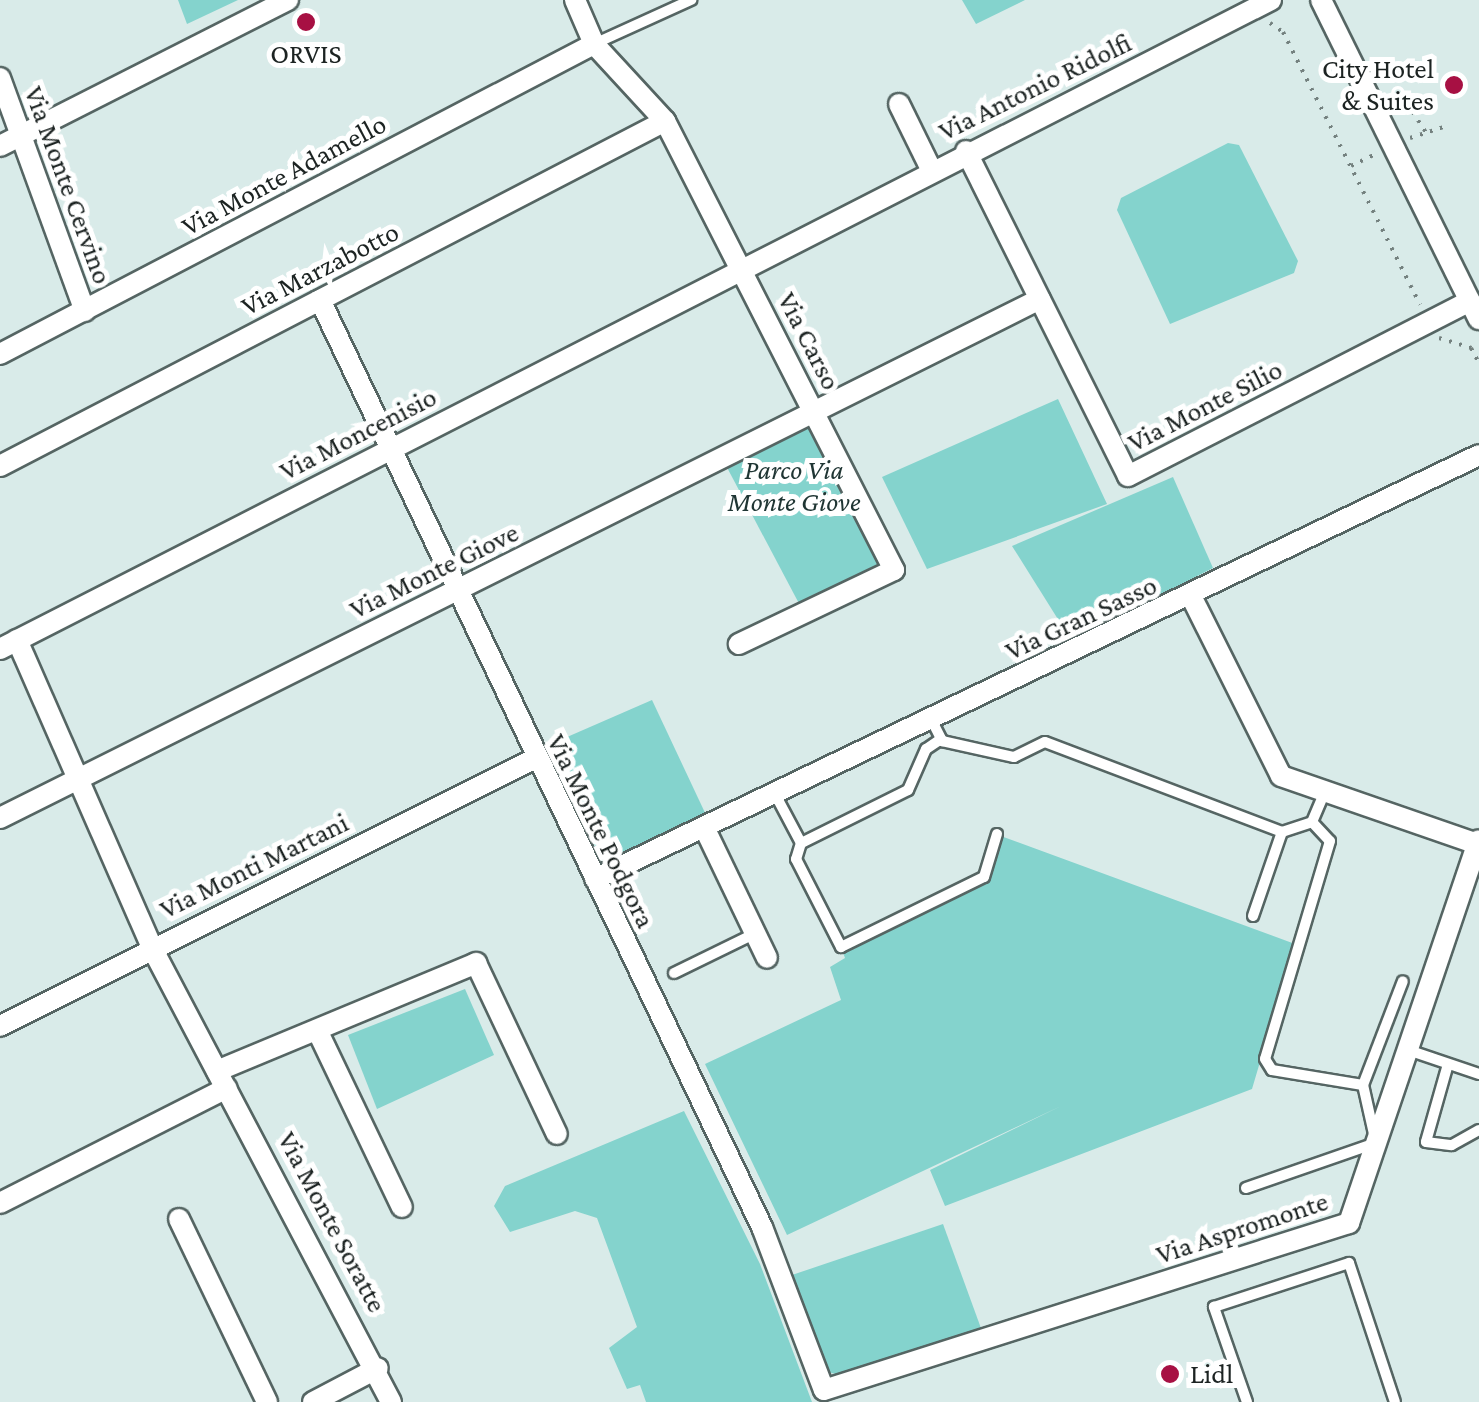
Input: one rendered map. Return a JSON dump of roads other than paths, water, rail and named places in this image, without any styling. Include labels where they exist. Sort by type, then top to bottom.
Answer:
[{"type":"street","points":[[9,142],[288,0]]},
{"type":"street","name":"Via Carso","points":[[575,0],[594,44],[665,121],[894,570],[740,644]]},
{"type":"street","points":[[1321,0],[1475,310]]},
{"type":"street","name":"Via Antonio Ridolfi","points":[[739,265],[1265,3]]},
{"type":"street","name":"Via Monte Adamello","points":[[0,354],[594,44]]},
{"type":"street","name":"Via Monte Cervino","points":[[0,78],[9,142],[86,310]]},
{"type":"street","name":"Via Antonio Ridolfi","points":[[899,104],[930,169]]},
{"type":"street","name":"Via Marzabotto","points":[[0,466],[665,121]]},
{"type":"street","name":"Via Monte Silio","points":[[966,151],[1128,476],[1430,322],[1475,310]]},
{"type":"street","name":"Via Moncenisio","points":[[8,644],[739,265]]},
{"type":"street","name":"Via Monte Giove","points":[[0,818],[1040,299]]},
{"type":"street","name":"Via Monte Podgora","points":[[320,300],[454,592],[762,1227],[824,1390]]},
{"type":"street","name":"Via Gran Sasso","points":[[595,879],[1479,455]]},
{"type":"street","points":[[1191,596],[1281,776],[1478,842]]},
{"type":"street","points":[[8,644],[77,777],[152,948]]},
{"type":"street","name":"Via Monti Martani","points":[[0,1026],[534,759]]},
{"type":"street","points":[[704,827],[767,958]]},
{"type":"street","name":"Via Aspromonte","points":[[824,1390],[1349,1223],[1478,842]]},
{"type":"street","name":"Via Monte Soratte","points":[[152,948],[378,1368],[391,1402]]},
{"type":"street","points":[[0,1202],[222,1080],[318,1032],[476,962],[557,1134]]},
{"type":"street","points":[[318,1032],[402,1207]]},
{"type":"street","points":[[179,1220],[267,1402]]},
{"type":"street","points":[[313,1402],[378,1368]]},
{"type":"lane","points":[[594,44],[691,0]]},
{"type":"lane","points":[[931,720],[942,739]]},
{"type":"lane","points":[[801,842],[908,790],[926,748],[942,739],[1014,757],[1045,742],[1282,832],[1312,822],[1325,792]]},
{"type":"lane","points":[[775,794],[801,842],[796,859],[840,947],[984,877],[997,834]]},
{"type":"lane","points":[[1312,822],[1330,842],[1265,1059],[1302,1078],[1363,1085]]},
{"type":"lane","points":[[1253,916],[1282,832]]},
{"type":"lane","points":[[674,973],[755,934]]},
{"type":"lane","points":[[1246,1188],[1376,1143],[1363,1085],[1403,981]]},
{"type":"lane","points":[[1408,1050],[1479,1074]]},
{"type":"lane","points":[[1448,1064],[1426,1142],[1452,1145],[1479,1130]]},
{"type":"lane","points":[[1248,1402],[1214,1307],[1349,1263],[1395,1402]]},
{"type":"place","name":"ORVIS","points":[[306,22]]},
{"type":"place","name":"City Hotel & Suites","points":[[1454,85]]},
{"type":"place","name":"Lidl","points":[[1170,1374]]},
{"type":"park label","name":"Parco Via Monte Giove","points":[[794,486]]}]
